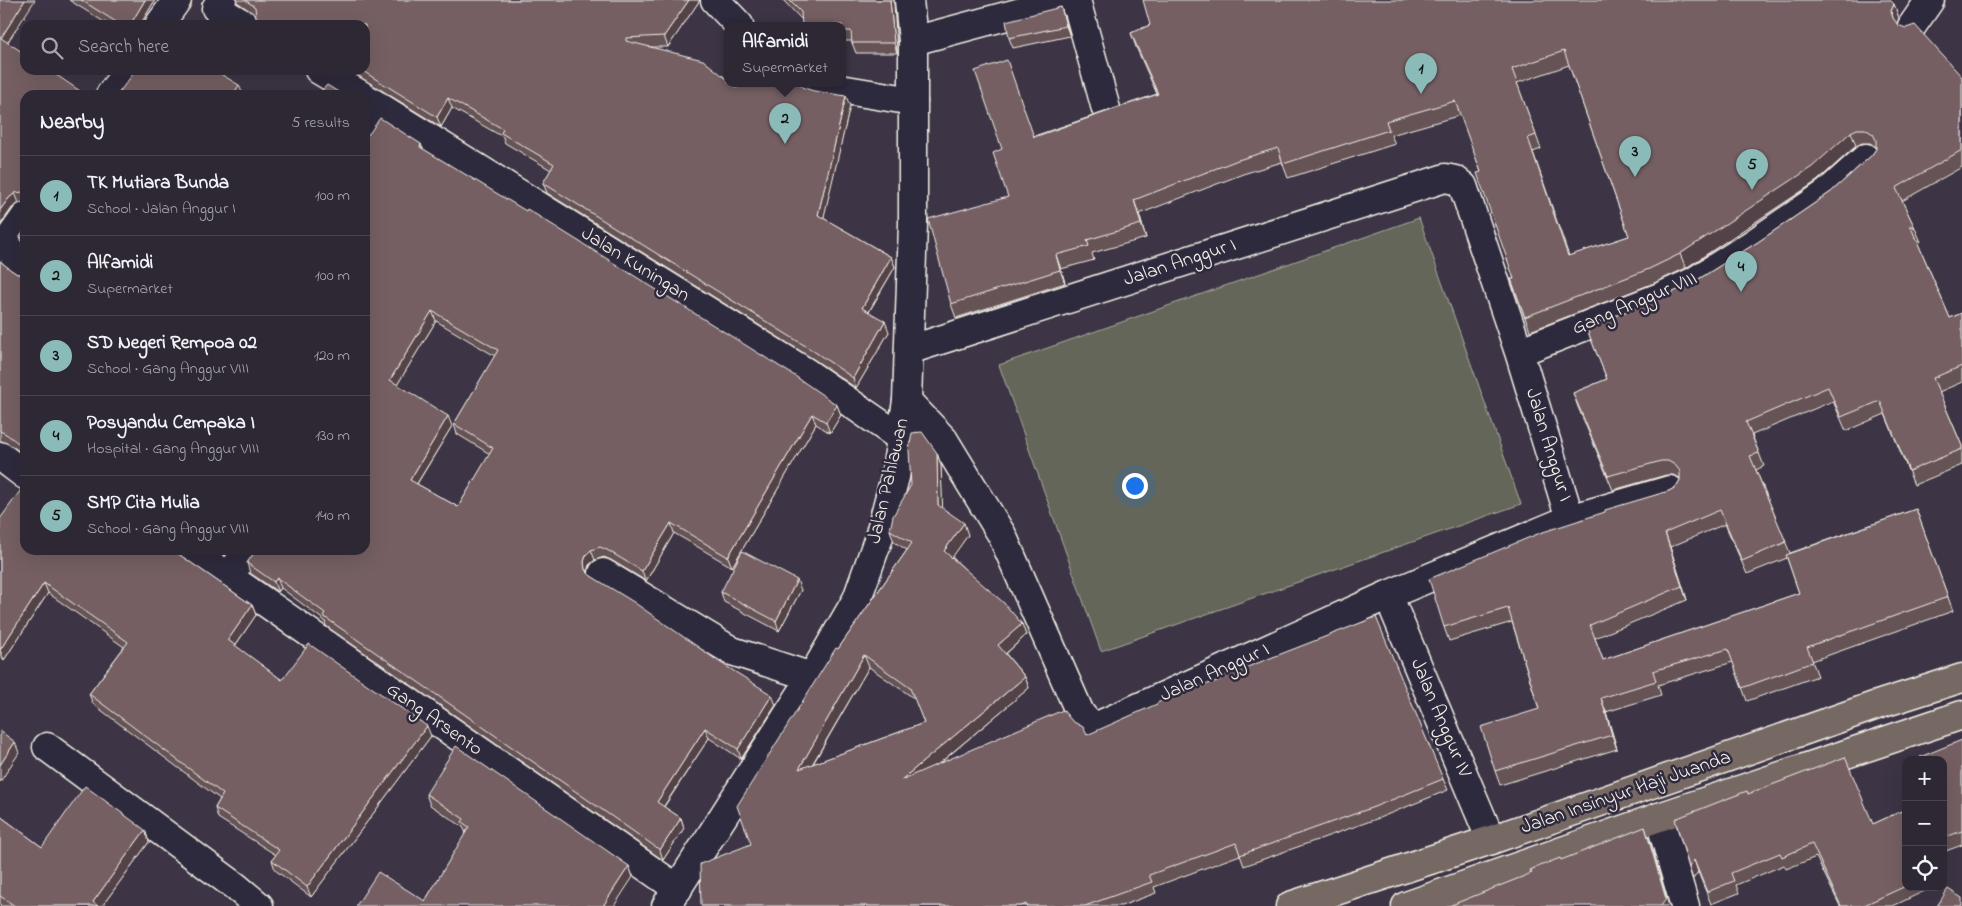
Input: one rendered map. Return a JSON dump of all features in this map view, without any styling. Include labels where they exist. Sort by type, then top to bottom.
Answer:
[{"type":"highway","name":"Jalan Insinyur Haji Juanda","points":[[1290,906],[1491,840],[1858,712],[1962,678]]},
{"type":"highway","name":"Jalan Insinyur Haji Juanda","points":[[1406,906],[1659,817],[1962,714]]},
{"type":"street","points":[[163,20],[177,0]]},
{"type":"street","points":[[715,0],[736,22]]},
{"type":"street","name":"Jalan Pahlawan","points":[[672,898],[812,676],[857,599],[879,537],[895,477],[907,401],[913,224],[913,41],[909,0]]},
{"type":"street","points":[[913,41],[1066,0]]},
{"type":"street","points":[[1076,0],[1106,109]]},
{"type":"street","points":[[1912,26],[1930,0]]},
{"type":"street","points":[[214,3],[238,20]]},
{"type":"street","points":[[114,90],[124,75]]},
{"type":"street","name":"Jalan Kuningan","points":[[327,75],[352,90]]},
{"type":"street","points":[[828,87],[913,101]]},
{"type":"street","name":"Jalan Kuningan","points":[[370,101],[800,368],[902,438]]},
{"type":"street","name":"Gang Anggur VIII","points":[[1519,352],[1660,297],[1693,282],[1746,249],[1827,193],[1866,158]]},
{"type":"street","name":"Jalan Anggur I","points":[[907,401],[944,440],[1002,535],[1080,713],[1091,724],[1102,724],[1388,595],[1570,519],[1519,352],[1463,186],[1455,180],[1445,178],[909,350]]},
{"type":"street","points":[[20,224],[2,247],[20,264]]},
{"type":"street","points":[[0,456],[20,471]]},
{"type":"street","points":[[1570,519],[1670,490]]},
{"type":"street","name":"Gang Arsento","points":[[197,555],[672,898]]},
{"type":"street","points":[[228,577],[244,555]]},
{"type":"street","points":[[603,573],[732,651],[812,676]]},
{"type":"street","name":"Jalan Anggur IV","points":[[1388,595],[1491,840]]},
{"type":"street","points":[[48,746],[259,906]]},
{"type":"street","points":[[1659,817],[1684,906]]},
{"type":"green space","points":[[1419,218],[1521,504],[1101,651],[999,365]]},
{"type":"building","points":[[0,0],[25,0],[1,38],[20,51],[20,75],[56,75],[79,90],[20,90],[20,192],[15,193],[9,198],[0,210]]},
{"type":"building","points":[[81,0],[145,0],[133,20],[113,20]]},
{"type":"building","points":[[245,0],[689,0],[664,36],[626,38],[626,41],[703,60],[724,77],[724,87],[803,87],[814,91],[846,96],[818,215],[891,257],[862,308],[885,321],[853,378],[812,350],[543,183],[554,164],[501,133],[503,129],[448,98],[437,117],[369,75],[370,20],[260,20],[256,17],[255,7]]},
{"type":"building","points":[[789,0],[890,0],[894,43],[852,43],[851,31],[846,31],[846,22],[802,22],[801,12]]},
{"type":"building","points":[[1143,0],[1890,0],[1894,4],[1891,11],[1893,18],[1898,25],[1906,28],[1915,25],[1962,77],[1962,150],[1896,188],[1915,228],[1910,225],[1950,318],[1962,313],[1962,366],[1933,378],[1962,449],[1909,471],[1880,401],[1841,417],[1828,387],[1746,422],[1759,453],[1750,456],[1786,542],[1742,561],[1720,510],[1665,533],[1682,586],[1590,625],[1603,660],[1799,593],[1786,555],[1916,509],[1948,597],[1807,647],[1813,662],[1742,688],[1728,649],[1653,671],[1656,681],[1601,698],[1612,735],[1495,771],[1481,727],[1539,709],[1508,608],[1444,627],[1429,579],[1540,533],[1605,512],[1605,510],[1669,491],[1676,487],[1680,480],[1680,471],[1668,461],[1661,461],[1608,476],[1573,393],[1607,379],[1586,327],[1661,298],[1694,282],[1758,242],[1831,192],[1871,156],[1876,149],[1876,140],[1873,134],[1865,129],[1857,129],[1851,132],[1812,167],[1680,254],[1649,269],[1525,317],[1511,279],[1514,279],[1477,173],[1481,172],[1455,101],[1386,121],[1389,130],[1283,164],[1278,148],[1238,160],[1134,200],[1141,224],[1087,240],[1089,246],[1056,255],[1060,270],[951,304],[928,219],[1008,197],[993,153],[1002,149],[975,71],[1007,60],[1034,137],[1158,94],[1131,33],[1150,25]],"holes":[[[1564,51],[1629,236],[1568,256],[1528,138],[1536,135],[1512,69]]]},
{"type":"building","points":[[1061,7],[1066,26],[1009,38],[1006,21]]},
{"type":"building","points":[[132,75],[222,75],[239,85],[236,90],[121,90]]},
{"type":"building","points":[[327,85],[335,90],[322,90]]},
{"type":"building","points":[[380,118],[421,144],[420,147],[526,211],[527,209],[795,376],[837,405],[826,422],[812,414],[728,557],[671,523],[642,571],[600,547],[591,550],[586,555],[584,562],[585,570],[591,576],[632,601],[721,663],[772,695],[738,749],[705,728],[657,802],[681,818],[660,850],[323,616],[325,613],[277,578],[274,582],[247,563],[253,555],[370,555],[370,133]],"holes":[[[432,311],[498,350],[454,424],[493,448],[458,507],[410,480],[448,416],[390,380]]]},
{"type":"building","points":[[0,261],[17,274],[20,274],[20,444],[0,431]]},
{"type":"building","points":[[922,432],[937,453],[938,505],[964,523],[944,551],[1004,603],[1022,624],[998,645],[1025,677],[901,780],[1063,710],[1072,721],[1083,727],[1087,735],[1174,695],[1220,680],[1219,678],[1376,617],[1443,779],[1374,807],[1240,855],[1236,843],[1149,875],[1152,882],[1085,906],[1026,906],[1026,904],[1021,906],[701,906],[700,864],[751,844],[737,806],[836,648],[838,649],[912,543],[890,530],[893,516],[911,485],[909,450],[912,433]],"holes":[[[864,655],[910,688],[924,723],[799,769]]]},
{"type":"building","points":[[20,491],[20,555],[180,555],[252,605],[228,640],[282,680],[309,644],[427,726],[307,887],[272,860],[279,850],[215,808],[223,794],[89,694],[128,642],[44,583],[0,650],[0,519]]},
{"type":"building","points":[[742,551],[797,580],[776,621],[721,592]]},
{"type":"building","points":[[0,731],[15,742],[0,765]]},
{"type":"building","points":[[1962,740],[1962,831],[1947,837],[1947,756],[1922,756]]},
{"type":"building","points":[[456,746],[629,866],[603,906],[356,906],[378,872],[425,901],[469,827],[462,822],[464,819],[426,794]]},
{"type":"building","points":[[1845,757],[1873,824],[1902,811],[1902,888],[1862,906],[1841,906],[1812,844],[1782,857],[1780,853],[1731,873],[1734,881],[1707,892],[1694,860],[1689,867],[1675,819],[1747,791],[1748,794]]},
{"type":"building","points":[[85,786],[145,830],[93,902],[98,906],[15,906],[0,896],[0,816],[42,847]]},
{"type":"building","points":[[1645,827],[1666,899],[1661,906],[1449,906],[1532,873],[1530,870]]},
{"type":"building","points":[[1948,889],[1962,898],[1962,906],[1937,906]]},
{"type":"place","name":"TK Mutiara Bunda","points":[[1421,94]]},
{"type":"place","name":"Alfamidi","points":[[785,144]]},
{"type":"place","name":"SD Negeri Rempoa 02","points":[[1635,177]]},
{"type":"place","name":"SMP Cita Mulia","points":[[1752,190]]},
{"type":"place","name":"Posyandu Cempaka I","points":[[1741,292]]}]
